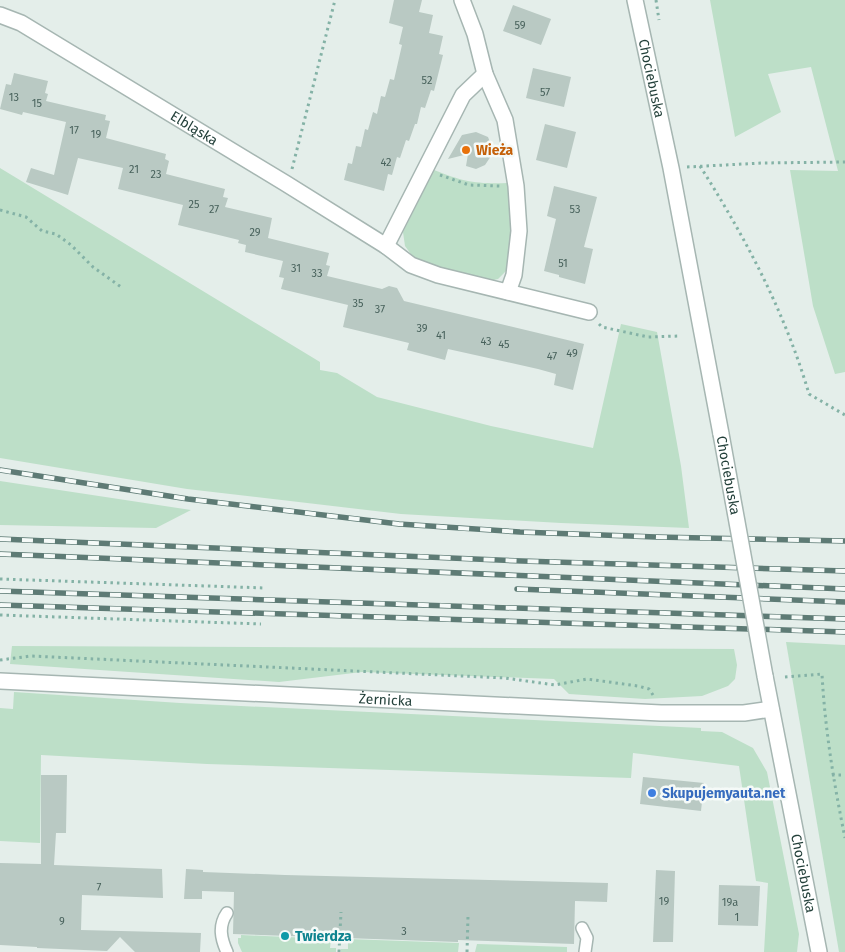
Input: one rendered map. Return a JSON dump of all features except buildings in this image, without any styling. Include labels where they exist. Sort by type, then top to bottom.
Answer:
[{"type":"street","points":[[462,0],[475,34],[485,74],[504,120],[516,186],[519,231],[514,275],[508,292]]},
{"type":"street","name":"Chociebuska","points":[[635,0],[671,168],[771,709],[819,952]]},
{"type":"street","name":"Elbląska","points":[[0,15],[22,23],[285,183],[386,246],[411,264],[438,275],[589,312]]},
{"type":"street","points":[[386,246],[462,95],[485,74]]},
{"type":"street","name":"Żernicka","points":[[0,680],[661,713],[744,713],[771,709]]},
{"type":"street","points":[[814,952],[815,933]]},
{"type":"lane","points":[[227,913],[222,924],[221,934],[227,952]]},
{"type":"lane","points":[[582,928],[587,938],[585,952]]},
{"type":"path","points":[[285,183],[293,169],[336,0]]},
{"type":"path","points":[[671,168],[762,163],[845,162]]},
{"type":"path","points":[[700,166],[723,203],[770,289],[801,364],[809,394],[845,415]]},
{"type":"path","points":[[426,169],[469,185],[516,186]]},
{"type":"path","points":[[0,210],[26,217],[42,231],[56,234],[71,245],[93,267],[121,287]]},
{"type":"path","points":[[589,312],[602,327],[648,337],[680,336]]},
{"type":"path","points":[[0,579],[266,588]]},
{"type":"path","points":[[0,615],[261,624]]},
{"type":"path","points":[[0,660],[31,656],[505,678],[555,685],[587,678],[638,686],[649,690],[653,695]]},
{"type":"path","points":[[785,677],[822,674],[832,775],[845,838]]},
{"type":"path","points":[[832,775],[845,775]]},
{"type":"path","points":[[339,952],[341,912]]},
{"type":"path","points":[[467,952],[468,916]]},
{"type":"green space","points":[[710,0],[845,0],[845,372],[835,374],[813,306],[790,170],[838,171],[811,67],[768,74],[781,112],[735,137]]},
{"type":"green space","points":[[0,168],[320,362],[320,370],[337,373],[377,397],[491,426],[593,448],[621,324],[657,332],[681,466],[689,528],[401,514],[187,489],[0,458]]},
{"type":"green space","points":[[434,170],[470,181],[508,183],[512,205],[513,232],[508,269],[498,279],[485,282],[416,261],[405,246],[403,232]]},
{"type":"green space","points":[[0,481],[191,510],[156,528],[0,525]]},
{"type":"green space","points":[[786,642],[845,645],[845,952],[839,952]]},
{"type":"green space","points":[[12,646],[734,649],[737,665],[735,679],[728,686],[702,696],[645,699],[569,694],[554,679],[362,672],[279,682],[10,664]]},
{"type":"green space","points":[[14,692],[180,703],[701,728],[701,731],[722,732],[753,748],[767,772],[799,934],[797,952],[764,952],[768,883],[756,881],[739,766],[633,753],[631,778],[207,764],[41,755],[40,843],[0,841],[0,708],[13,709]]},
{"type":"green space","points":[[241,935],[331,939],[330,948],[336,948],[336,952],[242,952],[238,943],[238,938],[241,938]]},
{"type":"green space","points":[[348,939],[459,943],[458,952],[341,952],[341,949],[348,949]]},
{"type":"green space","points":[[477,944],[567,947],[567,952],[475,952]]},
{"type":"railway","points":[[0,470],[188,499],[399,524],[520,532],[845,541]]},
{"type":"railway","points":[[0,539],[522,561],[845,571]]},
{"type":"railway","points":[[0,554],[845,589]]},
{"type":"railway","points":[[517,589],[845,602]]},
{"type":"railway","points":[[0,591],[845,619]]},
{"type":"railway","points":[[0,605],[845,632]]},
{"type":"place","name":"Wieża","points":[[466,150]]},
{"type":"place","name":"Skupujemyauta.net","points":[[652,793]]},
{"type":"place","name":"Twierdza","points":[[285,936]]}]
